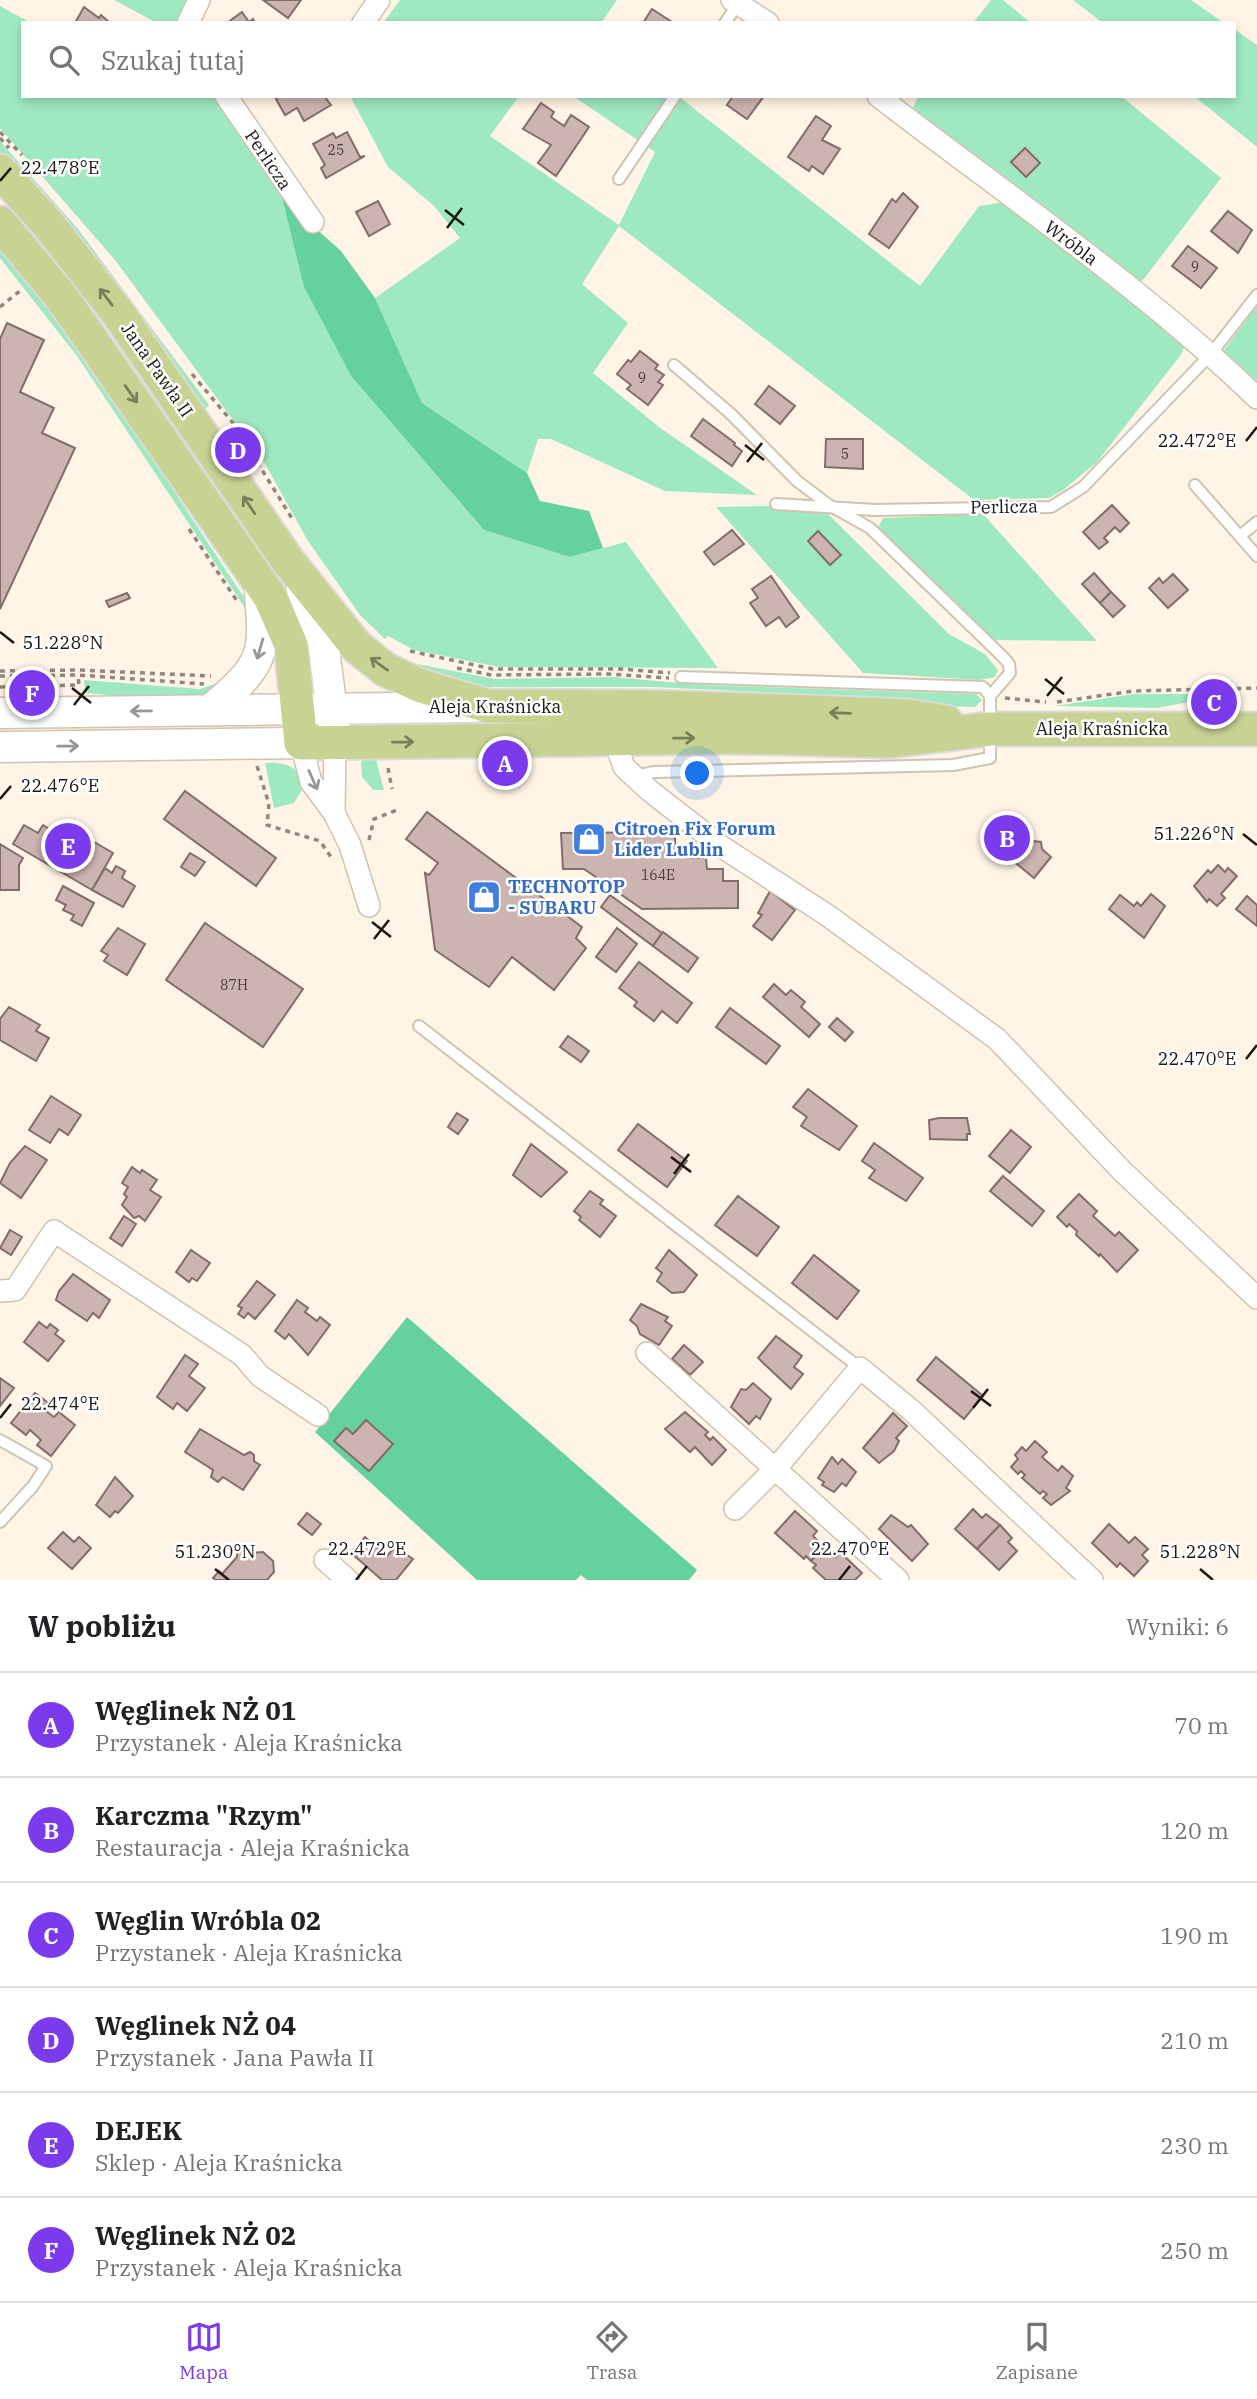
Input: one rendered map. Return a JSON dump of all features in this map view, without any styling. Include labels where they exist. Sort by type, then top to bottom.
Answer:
[{"type":"main road","name":"Jana Pawła II","points":[[0,171],[47,223],[118,313],[288,561],[309,602],[323,641],[335,743]]},
{"type":"main road","name":"Jana Pawła II","points":[[0,223],[62,298],[280,615],[291,645],[301,743]]},
{"type":"main road","points":[[288,561],[344,632],[377,664],[421,686],[488,706]]},
{"type":"main road","points":[[210,710],[239,685],[260,654],[264,636],[259,581]]},
{"type":"main road","name":"Aleja Kraśnicka","points":[[0,713],[488,706],[648,707],[908,716],[990,713],[1257,729]]},
{"type":"main road","name":"Aleja Kraśnicka","points":[[0,747],[740,737],[887,741],[990,713]]},
{"type":"street","points":[[189,21],[199,0]]},
{"type":"street","points":[[364,21],[379,0]]},
{"type":"street","points":[[735,2],[765,21]]},
{"type":"street","name":"Perlicza","points":[[227,98],[313,222]]},
{"type":"street","name":"Wróbla","points":[[881,98],[1121,280],[1211,354],[1257,398]]},
{"type":"street","points":[[615,740],[624,767],[632,777],[722,847],[827,915],[998,1040],[1122,1171],[1257,1298]]},
{"type":"street","points":[[301,743],[311,782],[334,813],[350,845],[369,906]]},
{"type":"street","points":[[334,813],[335,743]]},
{"type":"street","points":[[0,1291],[15,1290],[54,1231],[242,1354],[260,1376],[318,1415]]},
{"type":"street","points":[[647,1353],[777,1467],[898,1580]]},
{"type":"street","points":[[734,1508],[777,1467],[860,1368],[911,1410],[1092,1580]]},
{"type":"street","points":[[325,1560],[348,1580]]},
{"type":"lane","points":[[726,21],[735,2]]},
{"type":"lane","points":[[619,179],[675,98]]},
{"type":"lane","name":"Perlicza","points":[[776,503],[875,510],[1051,507],[1083,487],[1116,449],[1211,354],[1257,295]]},
{"type":"lane","points":[[674,365],[731,414],[797,481],[829,505],[870,528],[1006,660],[1010,674],[990,713]]},
{"type":"lane","points":[[1195,485],[1257,556]]},
{"type":"lane","points":[[1240,536],[1257,522]]},
{"type":"lane","points":[[632,777],[654,772],[953,765],[990,758],[987,690],[974,687],[681,677]]},
{"type":"lane","points":[[419,1026],[860,1368]]},
{"type":"lane","points":[[0,1440],[46,1466],[33,1486],[0,1522]]},
{"type":"path","points":[[14,281],[28,298]]},
{"type":"path","points":[[0,307],[21,290]]},
{"type":"path","points":[[183,520],[242,609]]},
{"type":"path","points":[[426,662],[400,650],[493,669],[621,669],[667,672],[681,677]]},
{"type":"path","points":[[454,668],[491,675],[608,674],[681,677]]},
{"type":"path","points":[[0,673],[78,672],[198,678],[212,676],[221,670]]},
{"type":"path","points":[[78,672],[196,684],[216,682]]},
{"type":"path","points":[[0,687],[79,685],[78,672]]},
{"type":"path","points":[[990,713],[1133,691],[1257,688]]},
{"type":"path","points":[[387,762],[393,789]]},
{"type":"path","points":[[256,763],[269,804],[267,825],[320,841],[334,864]]},
{"type":"path","points":[[369,841],[374,819],[397,810]]},
{"type":"green space","points":[[114,0],[192,0],[179,21],[153,21]]},
{"type":"green space","points":[[400,0],[617,0],[602,21],[384,21]]},
{"type":"green space","points":[[991,0],[1003,0],[1029,21],[975,21]]},
{"type":"green space","points":[[1073,0],[1191,0],[1221,21],[1100,21]]},
{"type":"green space","points":[[0,6],[27,21],[21,21],[21,98],[217,98],[282,198],[304,287],[351,376],[484,530],[570,557],[626,542],[718,668],[499,667],[414,650],[388,636],[385,639],[360,615],[308,541],[264,462],[115,260],[0,128]]},
{"type":"green space","points":[[1236,30],[1257,45],[1257,147],[1196,98],[1236,98]]},
{"type":"green space","points":[[351,98],[518,98],[490,136],[619,225],[655,152],[576,98],[681,98],[920,286],[979,206],[1004,202],[1142,305],[1186,344],[1180,356],[1097,462],[1063,490],[1049,498],[974,500],[619,226],[582,284],[628,323],[593,373],[659,427],[757,495],[665,491],[551,439],[538,439],[527,473],[422,403],[375,298],[460,238],[434,206],[388,167]]},
{"type":"green space","points":[[917,98],[1123,98],[1221,178],[1143,280],[1135,283],[912,111]]},
{"type":"green space","points":[[0,141],[78,229],[209,405],[204,410],[35,194],[0,155]]},
{"type":"green space","points":[[282,198],[341,251],[375,298],[422,403],[527,473],[540,501],[589,511],[603,548],[570,557],[484,530],[351,376],[304,287]]},
{"type":"green space","points":[[0,239],[143,432],[179,499],[253,611],[245,650],[248,616],[245,608],[77,356],[0,258]]},
{"type":"green space","points":[[1257,306],[1257,381],[1221,354]]},
{"type":"green space","points":[[819,505],[949,634],[985,654],[998,670],[995,677],[980,680],[863,673],[716,507]]},
{"type":"green space","points":[[983,514],[1097,641],[993,640],[878,527],[883,518]]},
{"type":"green space","points":[[402,661],[495,679],[613,677],[702,685],[976,694],[982,700],[975,707],[933,706],[852,696],[652,687],[482,687],[395,664]]},
{"type":"green space","points":[[238,676],[201,697],[155,699],[85,693],[84,680],[200,689]]},
{"type":"green space","points":[[1134,694],[1194,694],[1194,701],[1157,708],[1055,706]]},
{"type":"green space","points":[[374,752],[384,790],[373,790],[362,777],[361,762]]},
{"type":"green space","points":[[265,763],[279,763],[296,771],[302,790],[294,803],[274,808]]},
{"type":"green space","points":[[407,1317],[697,1570],[689,1580],[587,1580],[581,1575],[576,1580],[477,1580],[315,1432]]},
{"type":"building","points":[[263,0],[301,0],[288,18]]},
{"type":"building","points":[[84,7],[108,21],[76,21]]},
{"type":"building","points":[[652,9],[670,21],[644,21]]},
{"type":"building","points":[[242,12],[248,21],[230,21]]},
{"type":"building","points":[[326,98],[331,105],[304,121],[297,108],[285,115],[276,99]]},
{"type":"building","points":[[732,98],[763,98],[747,119],[727,105]]},
{"type":"building","points":[[541,103],[554,112],[551,117],[564,126],[571,115],[589,127],[556,176],[538,163],[551,145],[523,129]]},
{"type":"building","points":[[816,116],[831,126],[822,140],[840,149],[823,174],[812,166],[809,171],[788,157]]},
{"type":"building","points":[[347,132],[360,157],[365,156],[326,178],[321,168],[325,165],[313,144],[333,133],[336,138]]},
{"type":"building","points":[[1025,148],[1040,163],[1026,177],[1011,162]]},
{"type":"building","points":[[903,193],[918,207],[889,248],[869,234],[892,199],[896,202]]},
{"type":"building","points":[[378,201],[390,224],[369,236],[356,212]]},
{"type":"building","points":[[1228,211],[1252,230],[1238,253],[1211,231]]},
{"type":"building","points":[[1188,246],[1217,268],[1201,288],[1172,266]]},
{"type":"building","points":[[7,323],[44,340],[20,392],[54,408],[42,433],[75,448],[0,609],[0,339]]},
{"type":"building","points":[[640,351],[658,365],[655,369],[664,375],[658,382],[663,385],[648,405],[627,389],[631,385],[617,374],[628,360],[631,362]]},
{"type":"building","points":[[769,386],[795,406],[780,424],[755,404]]},
{"type":"building","points":[[703,419],[742,451],[732,466],[691,436]]},
{"type":"building","points":[[826,439],[863,439],[863,469],[825,467]]},
{"type":"building","points":[[1112,505],[1129,523],[1120,532],[1115,527],[1104,538],[1108,542],[1099,549],[1083,532]]},
{"type":"building","points":[[732,530],[744,544],[714,565],[704,552]]},
{"type":"building","points":[[818,531],[841,555],[830,565],[808,541]]},
{"type":"building","points":[[1094,573],[1111,592],[1100,603],[1082,584]]},
{"type":"building","points":[[1173,574],[1188,590],[1168,608],[1149,588],[1159,578],[1163,583]]},
{"type":"building","points":[[771,576],[799,617],[786,627],[779,617],[766,626],[750,603],[758,598],[752,589]]},
{"type":"building","points":[[1111,592],[1125,606],[1113,617],[1100,603]]},
{"type":"building","points":[[127,593],[130,598],[109,607],[106,601]]},
{"type":"building","points":[[185,791],[276,858],[256,886],[164,819]]},
{"type":"building","name":"TECHNOTOP - SUBARU","points":[[427,812],[582,927],[576,938],[586,948],[554,990],[512,957],[489,987],[435,950],[425,873],[429,875],[438,863],[406,839]]},
{"type":"building","points":[[1012,820],[1026,842],[1030,845],[1033,841],[1041,842],[1042,849],[1051,857],[1034,878],[1006,855],[994,839],[989,822]]},
{"type":"building","points":[[24,825],[38,833],[43,825],[64,838],[70,828],[113,853],[92,890],[13,844]]},
{"type":"building","points":[[675,832],[675,846],[690,846],[690,858],[706,858],[707,869],[723,869],[723,881],[738,881],[738,908],[642,909],[584,869],[563,869],[561,833]]},
{"type":"building","points":[[0,844],[23,858],[19,865],[19,890],[0,890]]},
{"type":"building","points":[[190,853],[205,862],[195,876],[181,867]]},
{"type":"building","points":[[1218,865],[1225,872],[1228,868],[1237,876],[1221,894],[1225,898],[1217,906],[1209,899],[1207,902],[1194,886],[1208,870],[1211,873]]},
{"type":"building","points":[[116,866],[125,871],[122,878],[135,886],[123,907],[92,890],[105,868],[112,873]]},
{"type":"building","points":[[63,886],[94,903],[82,926],[71,920],[74,915],[63,910],[66,905],[56,900]]},
{"type":"building","points":[[770,891],[795,910],[772,940],[753,926],[762,915],[758,913]]},
{"type":"building","points":[[1151,894],[1165,906],[1144,938],[1109,909],[1120,895],[1134,906],[1137,902],[1141,906]]},
{"type":"building","points":[[610,895],[662,933],[653,946],[601,907]]},
{"type":"building","points":[[1247,896],[1257,905],[1257,926],[1236,909]]},
{"type":"building","points":[[205,923],[303,989],[263,1047],[166,980]]},
{"type":"building","points":[[118,928],[145,944],[127,975],[104,961],[108,955],[101,951]]},
{"type":"building","points":[[617,928],[637,944],[616,972],[596,957]]},
{"type":"building","points":[[663,932],[698,958],[688,972],[653,946]]},
{"type":"building","points":[[639,962],[692,1003],[677,1023],[662,1011],[654,1021],[634,1006],[637,1002],[619,988]]},
{"type":"building","points":[[774,984],[786,995],[791,990],[805,1002],[801,1007],[820,1024],[809,1037],[763,997]]},
{"type":"building","points":[[9,1007],[40,1025],[36,1031],[49,1038],[36,1061],[0,1040],[0,1019]]},
{"type":"building","points":[[730,1008],[780,1046],[766,1064],[716,1027]]},
{"type":"building","points":[[837,1018],[853,1032],[845,1041],[829,1027]]},
{"type":"building","points":[[568,1036],[589,1051],[581,1062],[560,1047]]},
{"type":"building","points":[[808,1089],[857,1126],[839,1150],[801,1126],[807,1117],[793,1107]]},
{"type":"building","points":[[51,1096],[81,1115],[68,1135],[59,1129],[50,1143],[29,1130]]},
{"type":"building","points":[[457,1113],[468,1120],[458,1134],[448,1127]]},
{"type":"building","points":[[967,1118],[970,1134],[967,1134],[967,1140],[930,1139],[929,1120]]},
{"type":"building","points":[[638,1124],[687,1161],[667,1187],[618,1150]]},
{"type":"building","points":[[1011,1130],[1031,1147],[1010,1173],[989,1156]]},
{"type":"building","points":[[874,1143],[923,1178],[906,1201],[869,1178],[875,1170],[862,1161]]},
{"type":"building","points":[[531,1144],[567,1172],[541,1197],[513,1175]]},
{"type":"building","points":[[25,1146],[47,1160],[21,1198],[0,1183],[10,1163]]},
{"type":"building","points":[[132,1167],[157,1180],[150,1190],[161,1197],[145,1221],[139,1216],[134,1218],[122,1205],[127,1197],[124,1194],[128,1187],[122,1183]]},
{"type":"building","points":[[1003,1176],[1044,1211],[1032,1226],[990,1191]]},
{"type":"building","points":[[590,1191],[603,1200],[600,1204],[616,1216],[600,1237],[579,1220],[581,1217],[574,1211]]},
{"type":"building","points":[[1079,1194],[1097,1211],[1093,1216],[1115,1236],[1119,1232],[1138,1250],[1117,1272],[1076,1235],[1077,1231],[1069,1224],[1067,1227],[1057,1217]]},
{"type":"building","points":[[738,1196],[779,1227],[757,1256],[715,1225]]},
{"type":"building","points":[[124,1216],[136,1224],[122,1246],[110,1238]]},
{"type":"building","points":[[10,1230],[22,1237],[11,1255],[0,1248]]},
{"type":"building","points":[[191,1250],[210,1263],[197,1281],[192,1278],[189,1282],[176,1272]]},
{"type":"building","points":[[669,1250],[697,1275],[684,1292],[672,1293],[657,1281],[662,1273],[656,1268]]},
{"type":"building","points":[[814,1255],[859,1291],[837,1319],[792,1283]]},
{"type":"building","points":[[73,1274],[110,1300],[99,1318],[93,1313],[87,1321],[56,1300],[59,1291]]},
{"type":"building","points":[[257,1281],[275,1295],[255,1319],[248,1313],[244,1318],[238,1314],[242,1308],[238,1306]]},
{"type":"building","points":[[297,1300],[308,1308],[305,1312],[317,1321],[320,1317],[330,1325],[308,1355],[289,1334],[285,1339],[275,1331]]},
{"type":"building","points":[[641,1304],[668,1317],[665,1321],[672,1326],[659,1345],[640,1334],[637,1326],[630,1320]]},
{"type":"building","points":[[39,1322],[47,1328],[50,1324],[58,1330],[55,1334],[64,1341],[48,1361],[24,1342]]},
{"type":"building","points":[[776,1336],[802,1356],[794,1367],[803,1374],[791,1389],[758,1358]]},
{"type":"building","points":[[684,1345],[703,1362],[690,1375],[672,1359]]},
{"type":"building","points":[[185,1355],[198,1364],[189,1376],[205,1388],[187,1411],[177,1403],[173,1409],[157,1397]]},
{"type":"building","points":[[936,1357],[983,1396],[964,1419],[917,1380]]},
{"type":"building","points":[[0,1378],[14,1388],[0,1406]]},
{"type":"building","points":[[753,1383],[771,1399],[760,1419],[756,1416],[749,1424],[731,1407],[741,1389],[746,1390]]},
{"type":"building","points":[[35,1393],[51,1405],[46,1411],[54,1417],[59,1412],[75,1425],[51,1456],[37,1445],[41,1440],[30,1430],[26,1435],[11,1423]]},
{"type":"building","points":[[685,1412],[708,1432],[705,1435],[710,1440],[713,1437],[726,1450],[712,1465],[695,1447],[690,1452],[665,1429]]},
{"type":"building","points":[[893,1413],[907,1426],[896,1438],[899,1441],[894,1451],[879,1463],[863,1448]]},
{"type":"building","points":[[366,1420],[393,1444],[369,1471],[334,1441],[346,1428],[353,1434]]},
{"type":"building","points":[[200,1429],[244,1455],[250,1452],[254,1455],[254,1461],[260,1465],[243,1490],[223,1477],[218,1482],[211,1477],[213,1470],[185,1452]]},
{"type":"building","points":[[1035,1441],[1047,1452],[1042,1457],[1058,1471],[1062,1466],[1073,1476],[1066,1488],[1070,1491],[1051,1505],[1043,1498],[1047,1494],[1043,1491],[1040,1494],[1022,1478],[1025,1475],[1021,1471],[1018,1474],[1011,1467],[1018,1459],[1015,1455],[1022,1447],[1026,1451]]},
{"type":"building","points":[[832,1457],[838,1464],[842,1459],[856,1472],[846,1486],[842,1483],[834,1492],[822,1485],[824,1482],[818,1478]]},
{"type":"building","points":[[115,1477],[133,1496],[118,1513],[115,1511],[110,1517],[96,1505]]},
{"type":"building","points":[[973,1509],[982,1518],[986,1514],[1000,1525],[977,1549],[955,1529]]},
{"type":"building","points":[[795,1511],[817,1531],[813,1536],[824,1547],[811,1561],[806,1556],[804,1559],[775,1533]]},
{"type":"building","points":[[307,1513],[321,1524],[312,1535],[298,1524]]},
{"type":"building","points":[[891,1515],[908,1527],[911,1525],[928,1544],[912,1561],[879,1529]]},
{"type":"building","points":[[1109,1524],[1129,1543],[1135,1537],[1148,1549],[1142,1555],[1148,1561],[1134,1576],[1120,1563],[1117,1567],[1092,1543]]},
{"type":"building","points":[[1000,1525],[1012,1538],[1008,1542],[1017,1551],[999,1570],[977,1549]]},
{"type":"building","points":[[63,1532],[74,1542],[79,1537],[91,1548],[72,1569],[48,1548]]},
{"type":"building","points":[[365,1537],[387,1556],[395,1547],[413,1559],[396,1580],[382,1580],[351,1553]]},
{"type":"building","points":[[824,1547],[836,1557],[840,1552],[862,1573],[855,1580],[826,1580],[813,1568],[816,1565],[811,1561]]},
{"type":"building","points":[[237,1548],[251,1549],[250,1553],[263,1552],[273,1561],[274,1572],[267,1580],[213,1578],[219,1571],[222,1574],[237,1557]]},
{"type":"place","name":"Węglinek NŻ 04","points":[[238,450]]},
{"type":"place","name":"Węglinek NŻ 02","points":[[32,693]]},
{"type":"place","name":"Węglin Wróbla 02","points":[[1214,702]]},
{"type":"place","name":"Węglinek NŻ 01","points":[[505,763]]},
{"type":"place","name":"Karczma \"Rzym\"","points":[[1007,838]]},
{"type":"place","name":"Citroen Fix Forum Lider Lublin","points":[[589,839]]},
{"type":"place","name":"DEJEK","points":[[68,846]]},
{"type":"place","name":"TECHNOTOP - SUBARU","points":[[484,897]]}]
